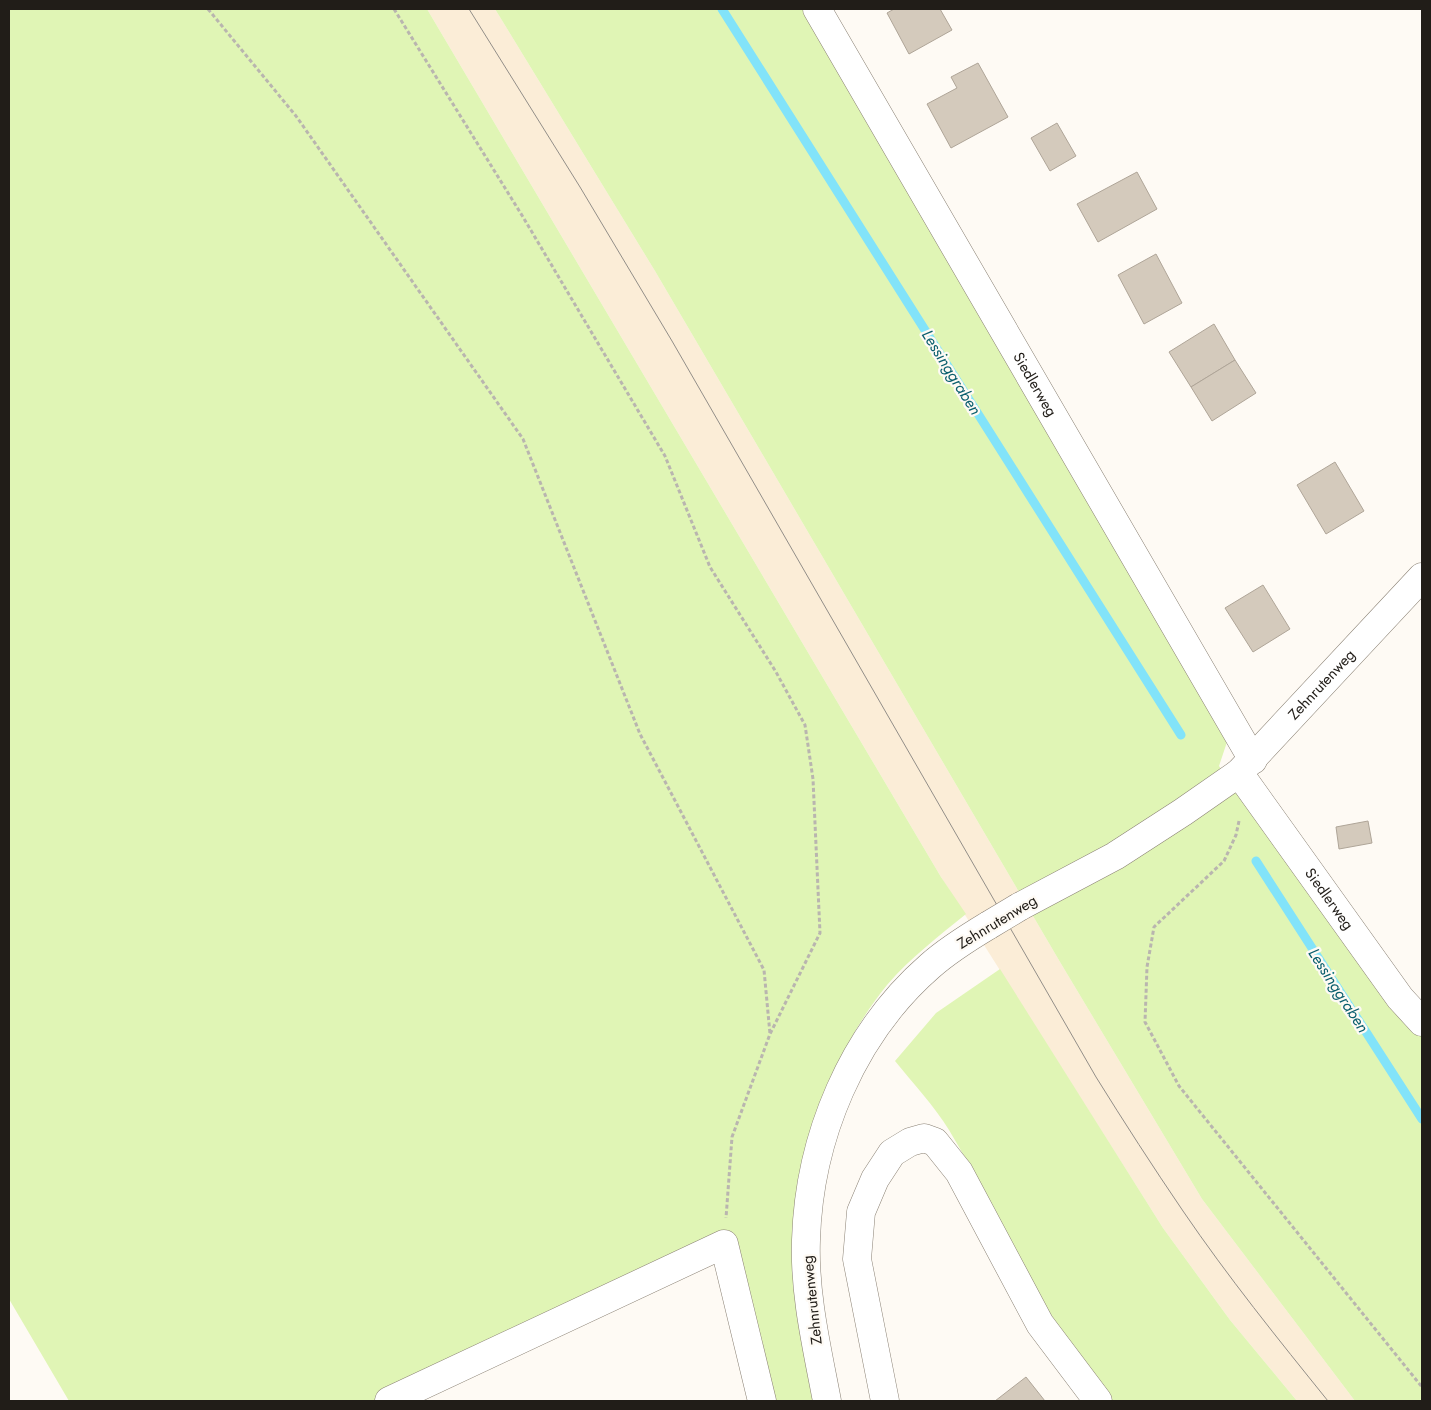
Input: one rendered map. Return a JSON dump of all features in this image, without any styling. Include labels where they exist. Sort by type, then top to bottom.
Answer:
[{"type":"street","name":"Siedlerweg","points":[[817,9],[1246,766],[1400,998],[1422,1022]]},
{"type":"street","name":"Zehnrutenweg","points":[[827,1401],[808,1295],[806,1241],[810,1191],[820,1141],[842,1084],[865,1042],[894,1001],[930,965],[959,944],[1020,907],[1115,856],[1183,812],[1246,766],[1422,577]]},
{"type":"street","points":[[885,1401],[857,1260],[861,1212],[875,1179],[892,1153],[910,1142],[924,1138],[934,1142],[959,1172],[1040,1324],[1098,1401]]},
{"type":"street","points":[[389,1401],[724,1244],[762,1401]]},
{"type":"path","points":[[208,9],[296,116],[523,439],[640,734],[764,970],[770,1034]]},
{"type":"path","points":[[394,9],[666,456],[710,567],[776,672],[805,725],[813,779],[820,933],[770,1034],[732,1137],[724,1244]]},
{"type":"path","points":[[1240,820],[1236,836],[1224,861],[1154,927],[1147,967],[1145,1022],[1179,1086],[1422,1387]]},
{"type":"shaded area","points":[[427,9],[495,9],[655,271],[1060,962],[1202,1199],[1355,1401],[1297,1401],[1230,1320],[1163,1228],[941,877]]},
{"type":"green space","points":[[9,9],[427,9],[941,877],[966,914],[905,966],[887,985],[867,1012],[833,1074],[819,1107],[808,1141],[795,1210],[793,1264],[799,1323],[813,1401],[770,1401],[724,1244],[393,1401],[69,1401],[9,1299]]},
{"type":"green space","points":[[495,9],[804,9],[1228,739],[1219,766],[1395,1007],[1422,1037],[1422,1401],[1355,1401],[1202,1199],[1060,962],[655,271]]},
{"type":"green space","points":[[1000,969],[1163,1228],[1230,1320],[1297,1401],[1108,1401],[1085,1369],[1044,1302],[949,1130],[895,1061],[936,1013]]},
{"type":"building","points":[[894,9],[940,9],[952,30],[909,54],[887,13]]},
{"type":"building","points":[[978,63],[1008,117],[951,148],[927,104],[957,88],[951,77]]},
{"type":"building","points":[[1057,123],[1076,156],[1050,171],[1031,138]]},
{"type":"building","points":[[1137,172],[1157,209],[1098,242],[1077,204]]},
{"type":"building","points":[[1156,254],[1182,303],[1144,324],[1118,275]]},
{"type":"building","points":[[1214,324],[1235,360],[1191,387],[1169,352]]},
{"type":"building","points":[[1235,360],[1256,393],[1212,421],[1191,387]]},
{"type":"building","points":[[1335,462],[1364,511],[1326,534],[1297,485]]},
{"type":"building","points":[[1263,585],[1290,629],[1253,652],[1225,608]]},
{"type":"building","points":[[1368,821],[1372,843],[1339,849],[1336,827]]},
{"type":"building","points":[[1026,1377],[1045,1401],[995,1401]]},
{"type":"waterway","name":"Lessinggraben","points":[[722,9],[1181,735]]},
{"type":"waterway","name":"Lessinggraben","points":[[1256,861],[1422,1119]]},
{"type":"tram line","points":[[469,9],[580,187],[672,341],[1096,1077],[1200,1236],[1328,1401]]}]
